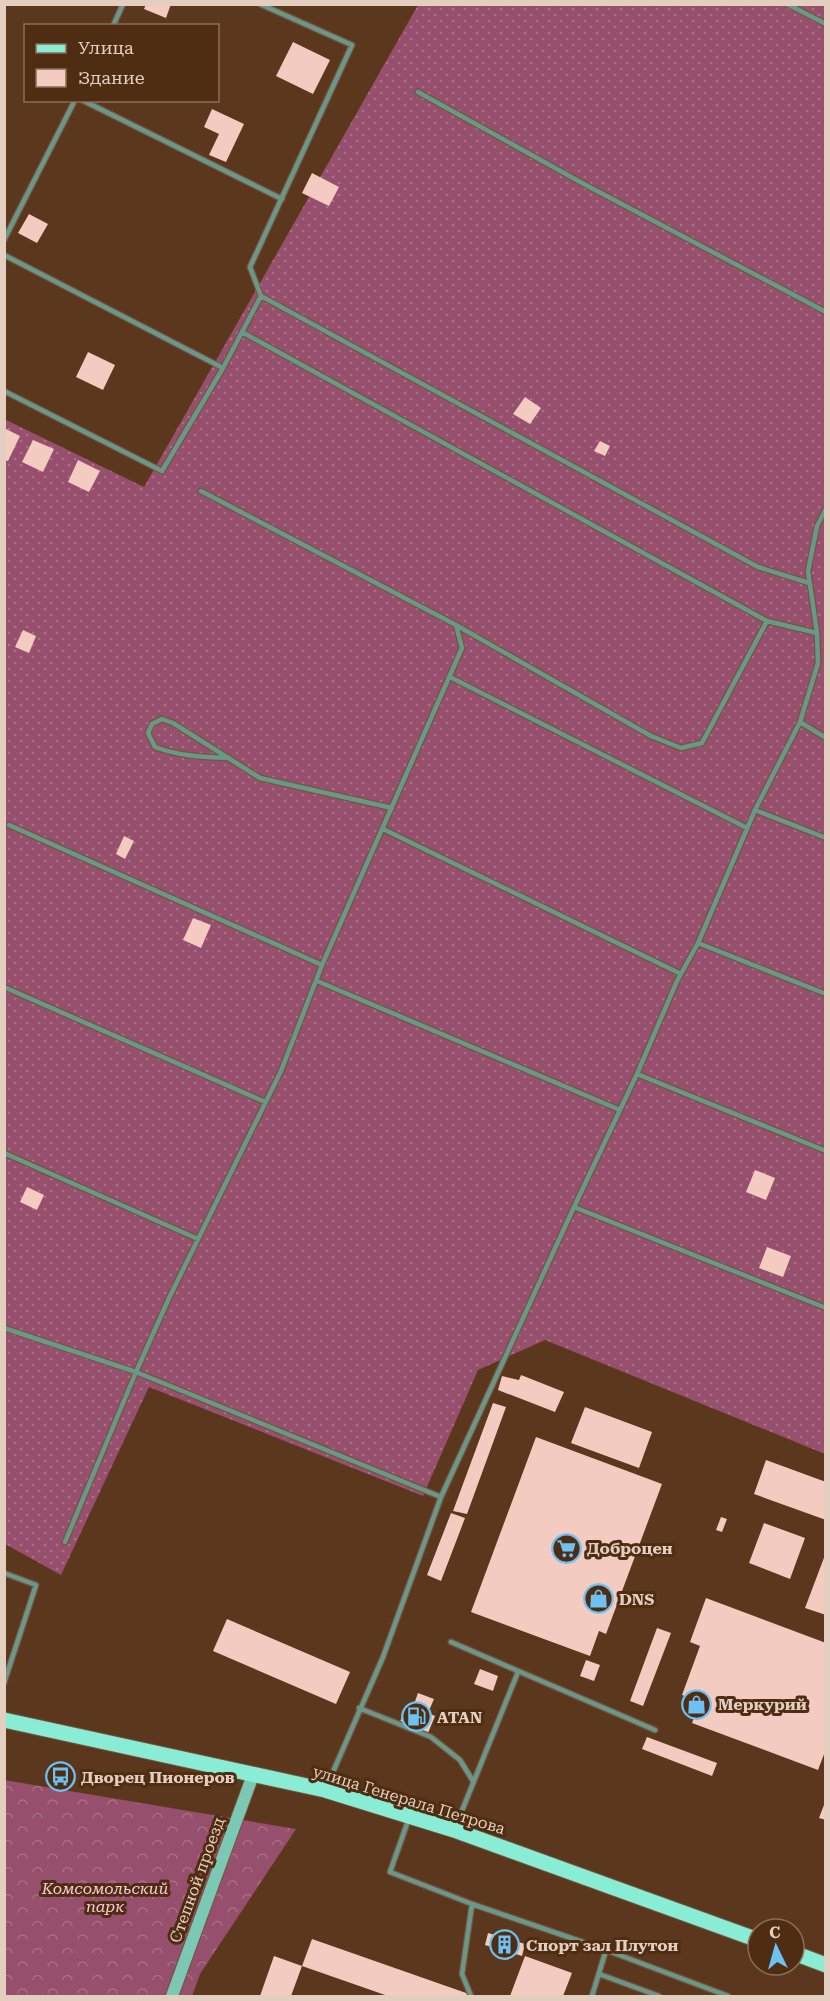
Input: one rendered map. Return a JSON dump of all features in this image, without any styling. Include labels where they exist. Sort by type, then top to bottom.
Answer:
[{"type":"main road","name":"улица Генерала Петрова","points":[[4,1720],[325,1790],[454,1830],[746,1936]]},
{"type":"main road","name":"Степной проезд","points":[[172,1996],[253,1775]]},
{"type":"main road","points":[[806,1958],[825,1965]]},
{"type":"lane","points":[[113,24],[123,4]]},
{"type":"lane","points":[[260,4],[352,45],[250,267],[261,296],[758,567],[809,583]]},
{"type":"lane","points":[[788,4],[825,24]]},
{"type":"lane","points":[[418,92],[582,183],[825,312]]},
{"type":"lane","points":[[4,240],[74,102]]},
{"type":"lane","points":[[86,102],[282,199]]},
{"type":"lane","points":[[4,255],[223,368]]},
{"type":"lane","points":[[4,391],[162,471],[223,368],[261,296]]},
{"type":"lane","points":[[242,332],[767,621],[817,633]]},
{"type":"lane","points":[[201,491],[456,625],[651,736],[681,748],[702,743],[767,621]]},
{"type":"lane","points":[[325,1790],[383,1657],[441,1497],[681,974],[698,943],[755,810],[800,722],[818,663],[817,633],[808,571],[817,526],[825,509]]},
{"type":"lane","points":[[66,1542],[136,1372],[198,1239],[281,1071],[322,965],[450,677],[462,648],[456,625]]},
{"type":"lane","points":[[818,663],[825,661]]},
{"type":"lane","points":[[450,677],[747,828]]},
{"type":"lane","points":[[229,758],[197,757],[167,751],[155,747],[148,733],[152,724],[162,719],[173,723],[229,758],[260,778],[392,808]]},
{"type":"lane","points":[[800,722],[825,738]]},
{"type":"lane","points":[[755,810],[825,838]]},
{"type":"lane","points":[[9,825],[322,965]]},
{"type":"lane","points":[[383,829],[681,974]]},
{"type":"lane","points":[[698,943],[825,994]]},
{"type":"lane","points":[[317,981],[620,1110]]},
{"type":"lane","points":[[4,987],[265,1102]]},
{"type":"lane","points":[[637,1074],[825,1151]]},
{"type":"lane","points":[[4,1153],[198,1239]]},
{"type":"lane","points":[[574,1207],[825,1308]]},
{"type":"lane","points":[[4,1328],[136,1372],[441,1497]]},
{"type":"lane","points":[[4,1573],[36,1586],[4,1683]]},
{"type":"lane","points":[[451,1642],[655,1730]]},
{"type":"lane","points":[[454,1830],[518,1672]]},
{"type":"lane","points":[[359,1708],[431,1737],[460,1760],[473,1781]]},
{"type":"lane","points":[[410,1816],[390,1872],[728,1996]]},
{"type":"lane","points":[[471,1996],[462,1974],[472,1904]]},
{"type":"lane","points":[[592,1996],[606,1950]]},
{"type":"lane","points":[[599,1974],[659,1996]]},
{"type":"green space","points":[[418,5],[825,5],[825,1454],[545,1340],[478,1370],[423,1496],[149,1387],[61,1575],[5,1544],[4,419],[144,487]]},
{"type":"green space","name":"Комсомольский парк","points":[[4,1780],[296,1829],[200,1974],[192,1996],[5,1996]]},
{"type":"building","points":[[146,4],[171,4],[166,18],[144,9]]},
{"type":"building","points":[[293,42],[330,60],[313,94],[276,76]]},
{"type":"building","points":[[212,109],[244,124],[226,162],[209,155],[219,134],[204,127]]},
{"type":"building","points":[[312,173],[339,187],[329,206],[302,193]]},
{"type":"building","points":[[29,214],[48,224],[37,243],[18,233]]},
{"type":"building","points":[[88,352],[115,365],[103,390],[76,377]]},
{"type":"building","points":[[525,397],[541,408],[530,424],[513,414]]},
{"type":"building","points":[[4,428],[20,436],[8,461],[4,460]]},
{"type":"building","points":[[33,440],[54,449],[43,472],[22,462]]},
{"type":"building","points":[[600,441],[610,446],[605,456],[594,451]]},
{"type":"building","points":[[78,460],[100,471],[89,492],[68,482]]},
{"type":"building","points":[[23,630],[36,636],[29,653],[15,647]]},
{"type":"building","points":[[124,836],[134,841],[125,859],[116,854]]},
{"type":"building","points":[[193,918],[211,925],[201,948],[183,940]]},
{"type":"building","points":[[755,1170],[775,1178],[766,1200],[746,1192]]},
{"type":"building","points":[[27,1187],[44,1195],[37,1210],[20,1202]]},
{"type":"building","points":[[767,1247],[791,1256],[783,1277],[759,1268]]},
{"type":"building","points":[[521,1375],[564,1392],[555,1412],[498,1390],[502,1376],[519,1380]]},
{"type":"building","points":[[493,1403],[506,1407],[467,1514],[453,1511]]},
{"type":"building","points":[[585,1407],[652,1432],[639,1468],[571,1443]]},
{"type":"building","name":"Доброцен","points":[[536,1437],[662,1484],[606,1634],[599,1631],[590,1656],[471,1612]]},
{"type":"building","points":[[766,1460],[826,1482],[826,1520],[754,1494]]},
{"type":"building","points":[[451,1513],[465,1518],[441,1581],[427,1575]]},
{"type":"building","points":[[721,1517],[727,1519],[722,1532],[716,1530]]},
{"type":"building","points":[[764,1523],[805,1538],[790,1579],[749,1563]]},
{"type":"building","points":[[826,1555],[826,1615],[805,1608]]},
{"type":"building","points":[[706,1598],[826,1643],[826,1749],[818,1770],[692,1723],[700,1702],[682,1695],[700,1646],[690,1642]]},
{"type":"building","points":[[227,1619],[350,1672],[336,1704],[213,1651]]},
{"type":"building","points":[[657,1628],[671,1633],[643,1706],[630,1701]]},
{"type":"building","points":[[586,1660],[600,1665],[594,1681],[580,1676]]},
{"type":"building","points":[[480,1669],[498,1676],[493,1691],[474,1684]]},
{"type":"building","points":[[418,1693],[434,1699],[428,1713],[435,1716],[428,1733],[400,1722],[406,1705],[413,1707]]},
{"type":"building","points":[[647,1737],[717,1763],[712,1776],[642,1749]]},
{"type":"building","points":[[824,1805],[826,1806],[826,1820],[819,1818]]},
{"type":"building","name":"Спорт зал Плутон","points":[[488,1933],[525,1944],[522,1956],[485,1945]]},
{"type":"building","points":[[312,1939],[469,1994],[468,1996],[388,1996],[302,1966]]},
{"type":"building","points":[[274,1956],[302,1966],[291,1996],[260,1996]]},
{"type":"building","points":[[525,1956],[572,1973],[563,1996],[510,1996]]},
{"type":"place","name":"Доброцен","points":[[566,1548]]},
{"type":"place","name":"DNS","points":[[598,1599]]},
{"type":"place","name":"Меркурий","points":[[697,1704]]},
{"type":"place","name":"ATAN","points":[[416,1717]]},
{"type":"place","name":"Дворец Пионеров","points":[[60,1777]]},
{"type":"place","name":"Спорт зал Плутон","points":[[505,1945]]}]
